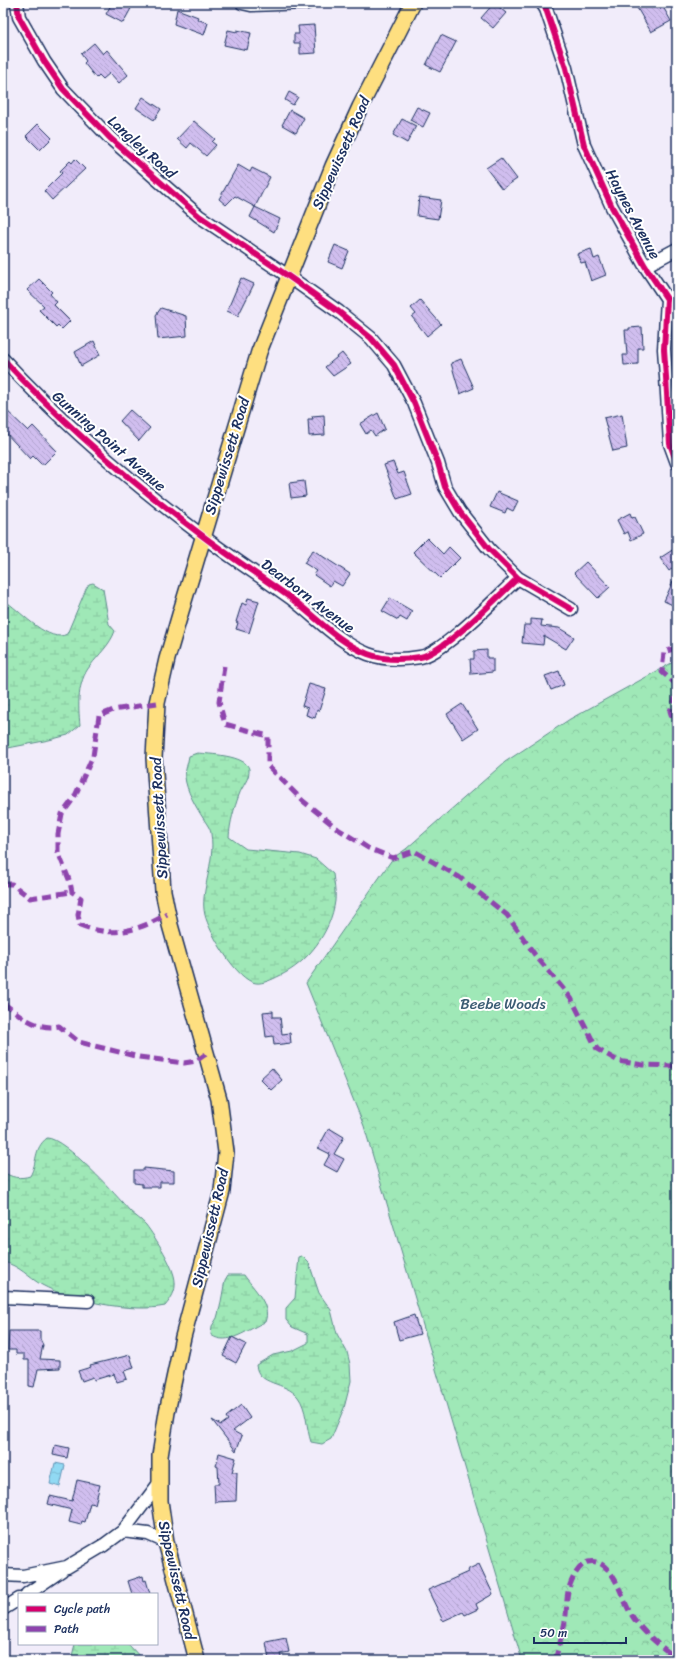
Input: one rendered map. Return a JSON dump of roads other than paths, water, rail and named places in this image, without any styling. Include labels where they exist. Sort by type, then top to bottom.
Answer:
[{"type":"main road","name":"Sippewissett Road","points":[[197,1660],[166,1542],[160,1501],[162,1441],[168,1405],[183,1337],[222,1191],[226,1152],[219,1099],[170,925],[163,891],[154,758],[157,703],[162,678],[203,536],[259,352],[288,276],[336,159],[360,107],[413,3]]},
{"type":"street","name":"Langley Road","points":[[17,3],[20,17],[44,62],[63,89],[110,138],[199,216],[288,276]]},
{"type":"street","points":[[242,3],[251,5],[307,3]]},
{"type":"street","name":"Haynes Avenue","points":[[542,3],[546,9],[566,68],[584,144],[612,207],[645,266],[666,299],[677,308]]},
{"type":"street","points":[[645,266],[677,248]]},
{"type":"street","points":[[288,276],[339,312],[371,338],[394,365],[414,403],[449,494],[460,512],[489,549],[518,578],[571,609]]},
{"type":"street","points":[[666,299],[664,349],[670,444],[677,463]]},
{"type":"street","name":"Gunning Point Avenue","points":[[3,360],[42,401],[78,435],[203,536]]},
{"type":"street","name":"Dearborn Avenue","points":[[203,536],[294,600],[337,637],[368,654],[386,659],[422,657],[442,647],[518,578]]},
{"type":"street","points":[[3,1297],[88,1301]]},
{"type":"street","points":[[29,1593],[104,1545],[123,1531],[160,1482]]},
{"type":"street","points":[[123,1531],[148,1534],[166,1542]]},
{"type":"street","points":[[3,1576],[23,1576],[67,1568]]},
{"type":"street","points":[[3,1609],[18,1600]]},
{"type":"water","points":[[55,1463],[65,1465],[60,1487],[50,1484]]},
{"type":"park label","name":"Beebe Woods","points":[[503,1004]]}]
